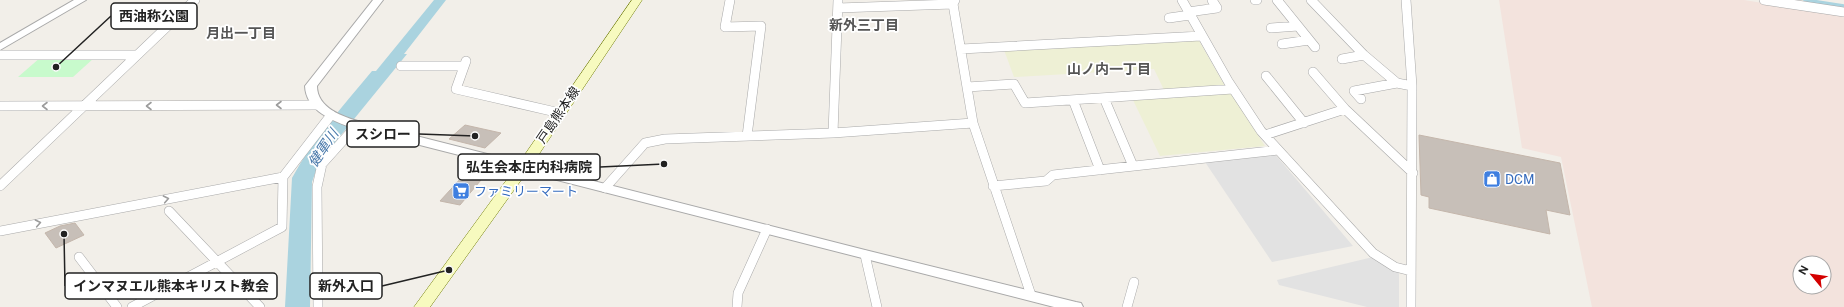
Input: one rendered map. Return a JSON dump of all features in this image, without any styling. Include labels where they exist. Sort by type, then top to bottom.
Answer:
[{"type":"main road","name":"戸島熊本線","points":[[422,307],[524,166],[637,0]]},
{"type":"street","points":[[0,47],[81,0]]},
{"type":"street","points":[[0,186],[195,0]]},
{"type":"street","points":[[378,0],[311,86],[311,98],[332,115],[355,124],[524,166],[865,255],[1076,307]]},
{"type":"street","points":[[730,0],[725,27],[761,26],[748,136]]},
{"type":"street","points":[[1182,0],[1201,36],[1233,89],[1265,136],[1373,253],[1396,268],[1411,271]]},
{"type":"street","points":[[1169,18],[1217,8],[1212,0]]},
{"type":"street","points":[[1277,0],[1315,47]]},
{"type":"street","points":[[1311,0],[1364,55],[1397,83]]},
{"type":"street","points":[[1406,0],[1412,86],[1413,173],[1411,307]]},
{"type":"street","points":[[1765,0],[1844,12]]},
{"type":"street","points":[[833,133],[838,4],[954,2],[973,124],[1031,295]]},
{"type":"street","points":[[1271,28],[1298,26]]},
{"type":"street","points":[[960,48],[1201,36]]},
{"type":"street","points":[[1282,44],[1310,40]]},
{"type":"street","points":[[0,55],[137,56]]},
{"type":"street","points":[[1342,58],[1364,55]]},
{"type":"street","points":[[401,66],[465,63],[456,89],[560,113]]},
{"type":"street","points":[[1313,72],[1344,109],[1413,173]]},
{"type":"street","points":[[1266,76],[1304,123]]},
{"type":"street","points":[[1361,99],[1354,91],[1397,83],[1412,86]]},
{"type":"street","points":[[967,87],[1014,84],[1025,103],[1233,89]]},
{"type":"street","points":[[1104,98],[1133,166]]},
{"type":"street","points":[[1073,100],[1100,170]]},
{"type":"street","points":[[0,106],[318,105]]},
{"type":"street","points":[[1265,136],[1344,109]]},
{"type":"street","points":[[132,307],[282,227],[283,177],[332,115]]},
{"type":"street","points":[[318,307],[317,187],[322,164],[355,124]]},
{"type":"street","points":[[605,188],[645,143],[665,139],[833,133],[973,124]]},
{"type":"street","points":[[993,186],[1046,182],[1053,175],[1278,150]]},
{"type":"street","points":[[1,232],[283,177]]},
{"type":"street","points":[[170,211],[260,307]]},
{"type":"street","points":[[737,307],[738,293],[767,229]]},
{"type":"street","points":[[865,255],[877,307]]},
{"type":"street","points":[[79,257],[117,307]]},
{"type":"street","points":[[1128,307],[1134,282]]},
{"type":"shaded area","points":[[1499,0],[1744,0],[1844,16],[1844,307],[1592,307],[1561,157],[1522,148]]},
{"type":"shaded area","points":[[1274,153],[1353,246],[1272,262],[1205,162]]},
{"type":"shaded area","points":[[1373,257],[1399,272],[1399,307],[1367,307],[1279,285],[1277,280]]},
{"type":"green space","points":[[1198,39],[1225,86],[1164,90],[1154,69],[1014,77],[1004,50]]},
{"type":"green space","points":[[41,57],[94,58],[73,77],[18,77]]},
{"type":"green space","points":[[1230,92],[1265,146],[1160,156],[1132,98]]},
{"type":"water","name":"健軍川","points":[[434,0],[446,0],[404,54],[407,54],[319,162],[312,182],[310,307],[285,307],[292,178],[309,150],[329,123],[372,71],[376,71]]},
{"type":"building","points":[[465,125],[501,133],[485,148],[449,139]]},
{"type":"building","name":"DCM","points":[[1419,135],[1560,163],[1570,215],[1546,210],[1550,234],[1429,208],[1429,197],[1421,195]]},
{"type":"building","name":"ファミリーマート","points":[[462,177],[481,180],[460,205],[440,201]]},
{"type":"building","points":[[75,223],[84,235],[56,248],[45,233],[60,226]]},
{"type":"waterway","points":[[1805,0],[1844,6]]},
{"type":"place","name":"西油称公園","points":[[56,67]]},
{"type":"place","name":"スシロー","points":[[475,136]]},
{"type":"place","name":"弘生会本庄内科病院","points":[[664,164]]},
{"type":"place","name":"DCM","points":[[1492,179]]},
{"type":"place","name":"ファミリーマート","points":[[461,191]]},
{"type":"place","name":"インマヌエル熊本キリスト教会","points":[[64,234]]},
{"type":"place","name":"新外入口","points":[[449,270]]},
{"type":"district","name":"新外三丁目","points":[[864,25]]},
{"type":"district","name":"月出一丁目","points":[[241,33]]},
{"type":"district","name":"山ノ内一丁目","points":[[1109,69]]}]
